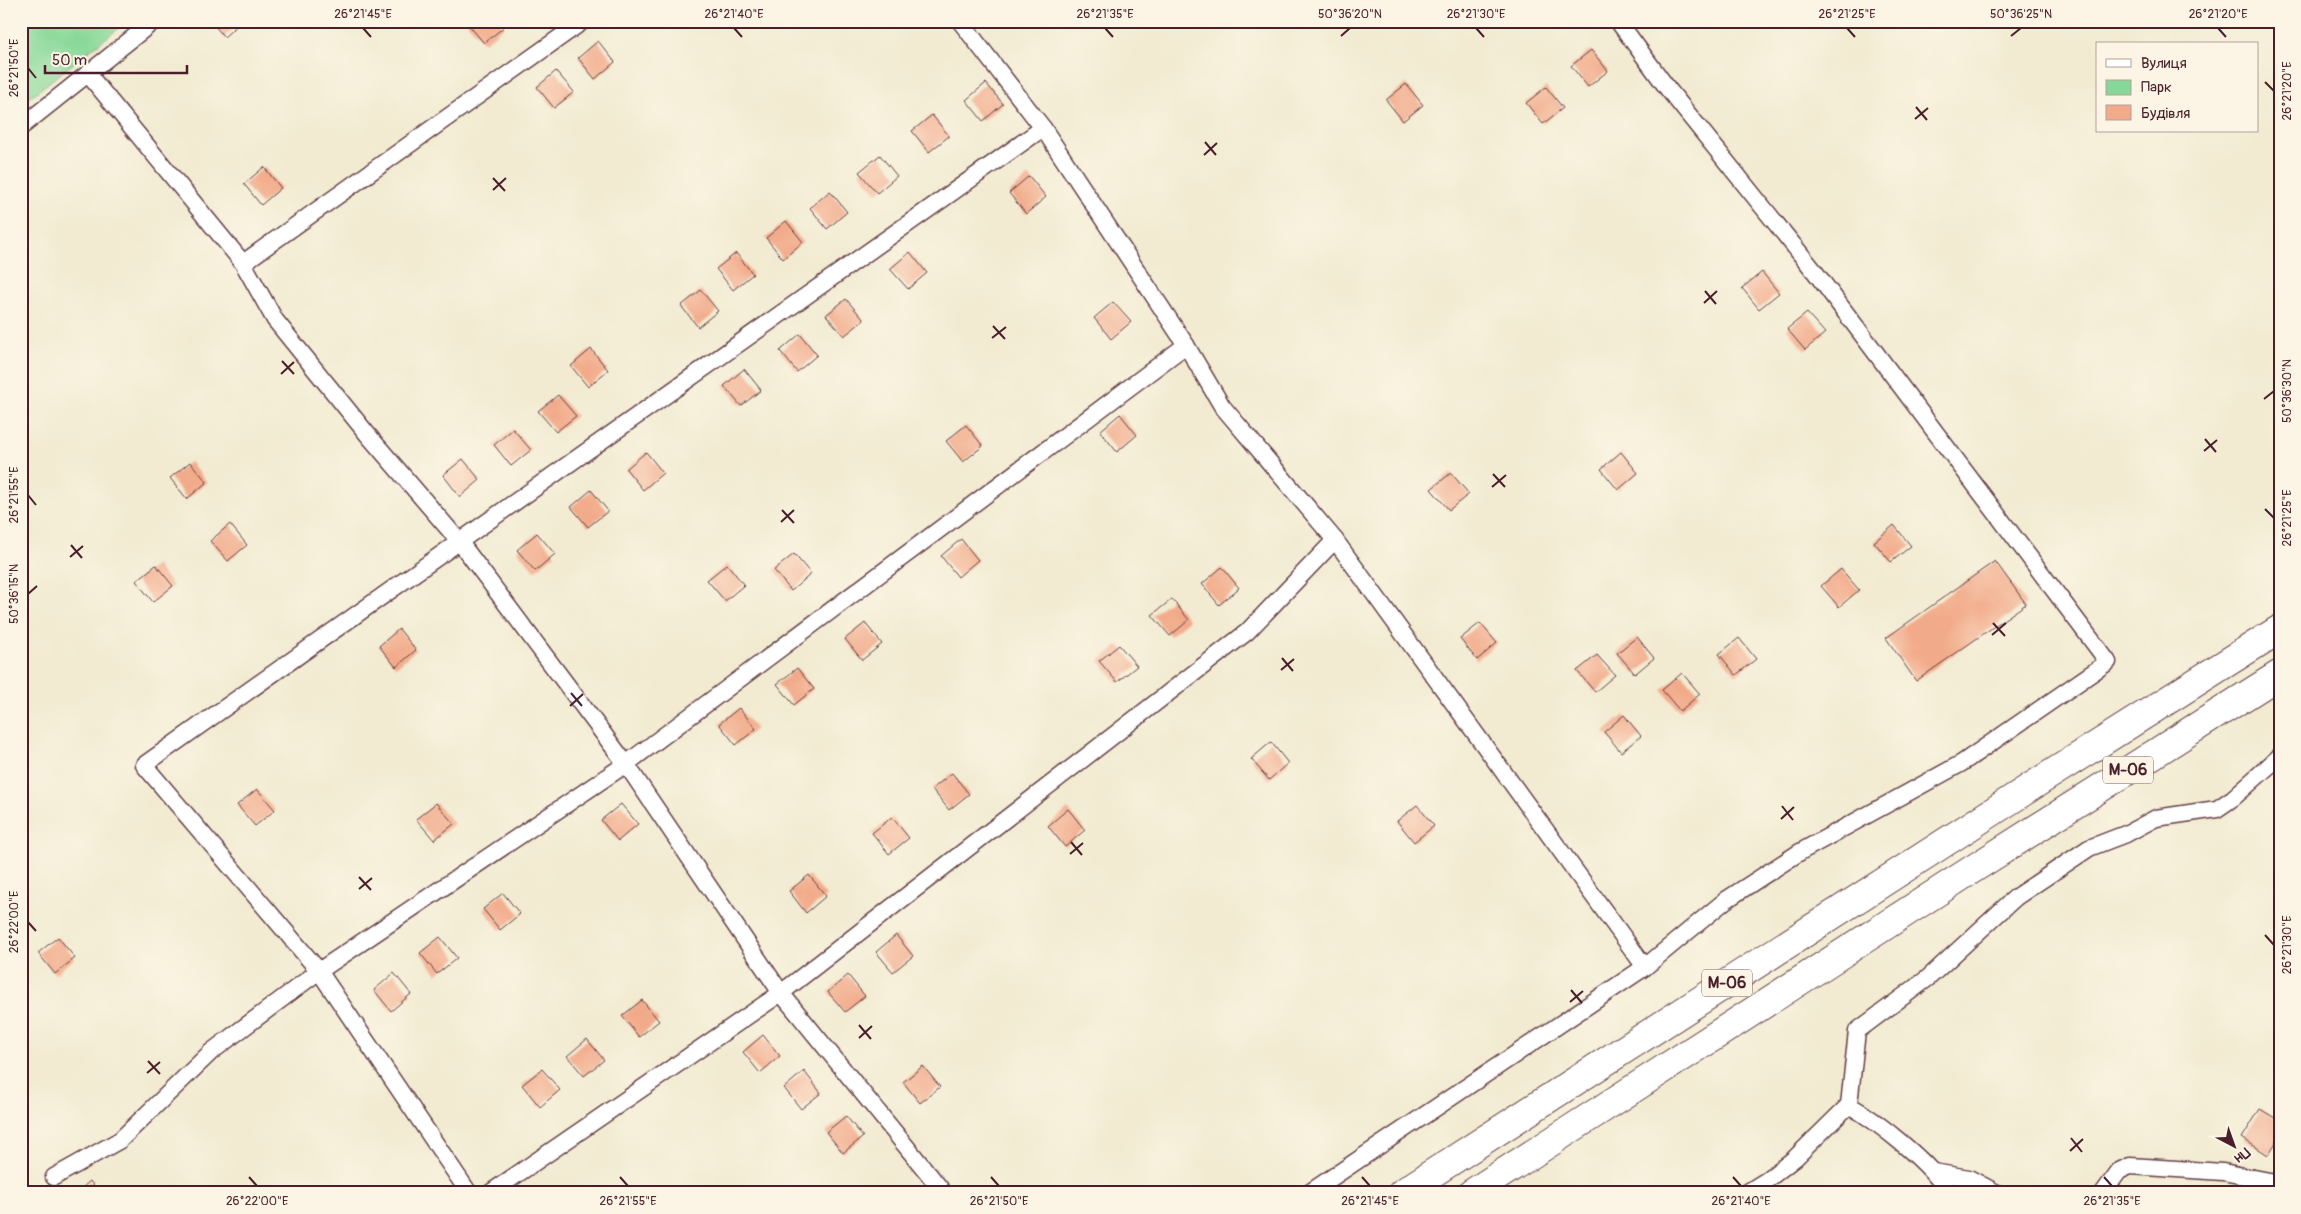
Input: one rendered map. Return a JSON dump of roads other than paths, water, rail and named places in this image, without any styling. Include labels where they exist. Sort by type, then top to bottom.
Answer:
[{"type":"highway","name":"М-06","points":[[1402,1193],[2023,792],[2280,629]]},
{"type":"highway","name":"М-06","points":[[1472,1193],[1968,872],[2280,674]]},
{"type":"street","points":[[21,127],[154,21]]},
{"type":"street","points":[[243,263],[583,21]]},
{"type":"street","points":[[960,21],[1043,128],[1186,345],[1222,406],[1335,540],[1645,967]]},
{"type":"street","points":[[1308,1193],[1645,967],[1726,900],[1800,852],[1962,763],[2108,662],[1815,272],[1668,89],[1618,21]]},
{"type":"street","points":[[88,74],[243,263],[275,320],[368,435],[459,541],[626,764],[781,993],[940,1191]]},
{"type":"street","points":[[469,1193],[319,970],[144,765],[1043,128]]},
{"type":"street","points":[[54,1177],[120,1140],[211,1052],[319,970],[626,764],[1186,345]]},
{"type":"street","points":[[490,1193],[781,993],[1247,632],[1335,540]]},
{"type":"street","points":[[1746,1193],[1767,1180],[1794,1158],[1849,1105],[1857,1031],[1928,978],[2016,897],[2089,848],[2128,833],[2156,818],[2217,809],[2233,798],[2280,756]]},
{"type":"street","points":[[1849,1105],[1869,1116],[1933,1172],[1948,1193]]},
{"type":"street","points":[[2103,1193],[2119,1172],[2130,1166],[2223,1172],[2280,1183]]},
{"type":"street","points":[[1933,1172],[1969,1178],[1997,1193]]}]
